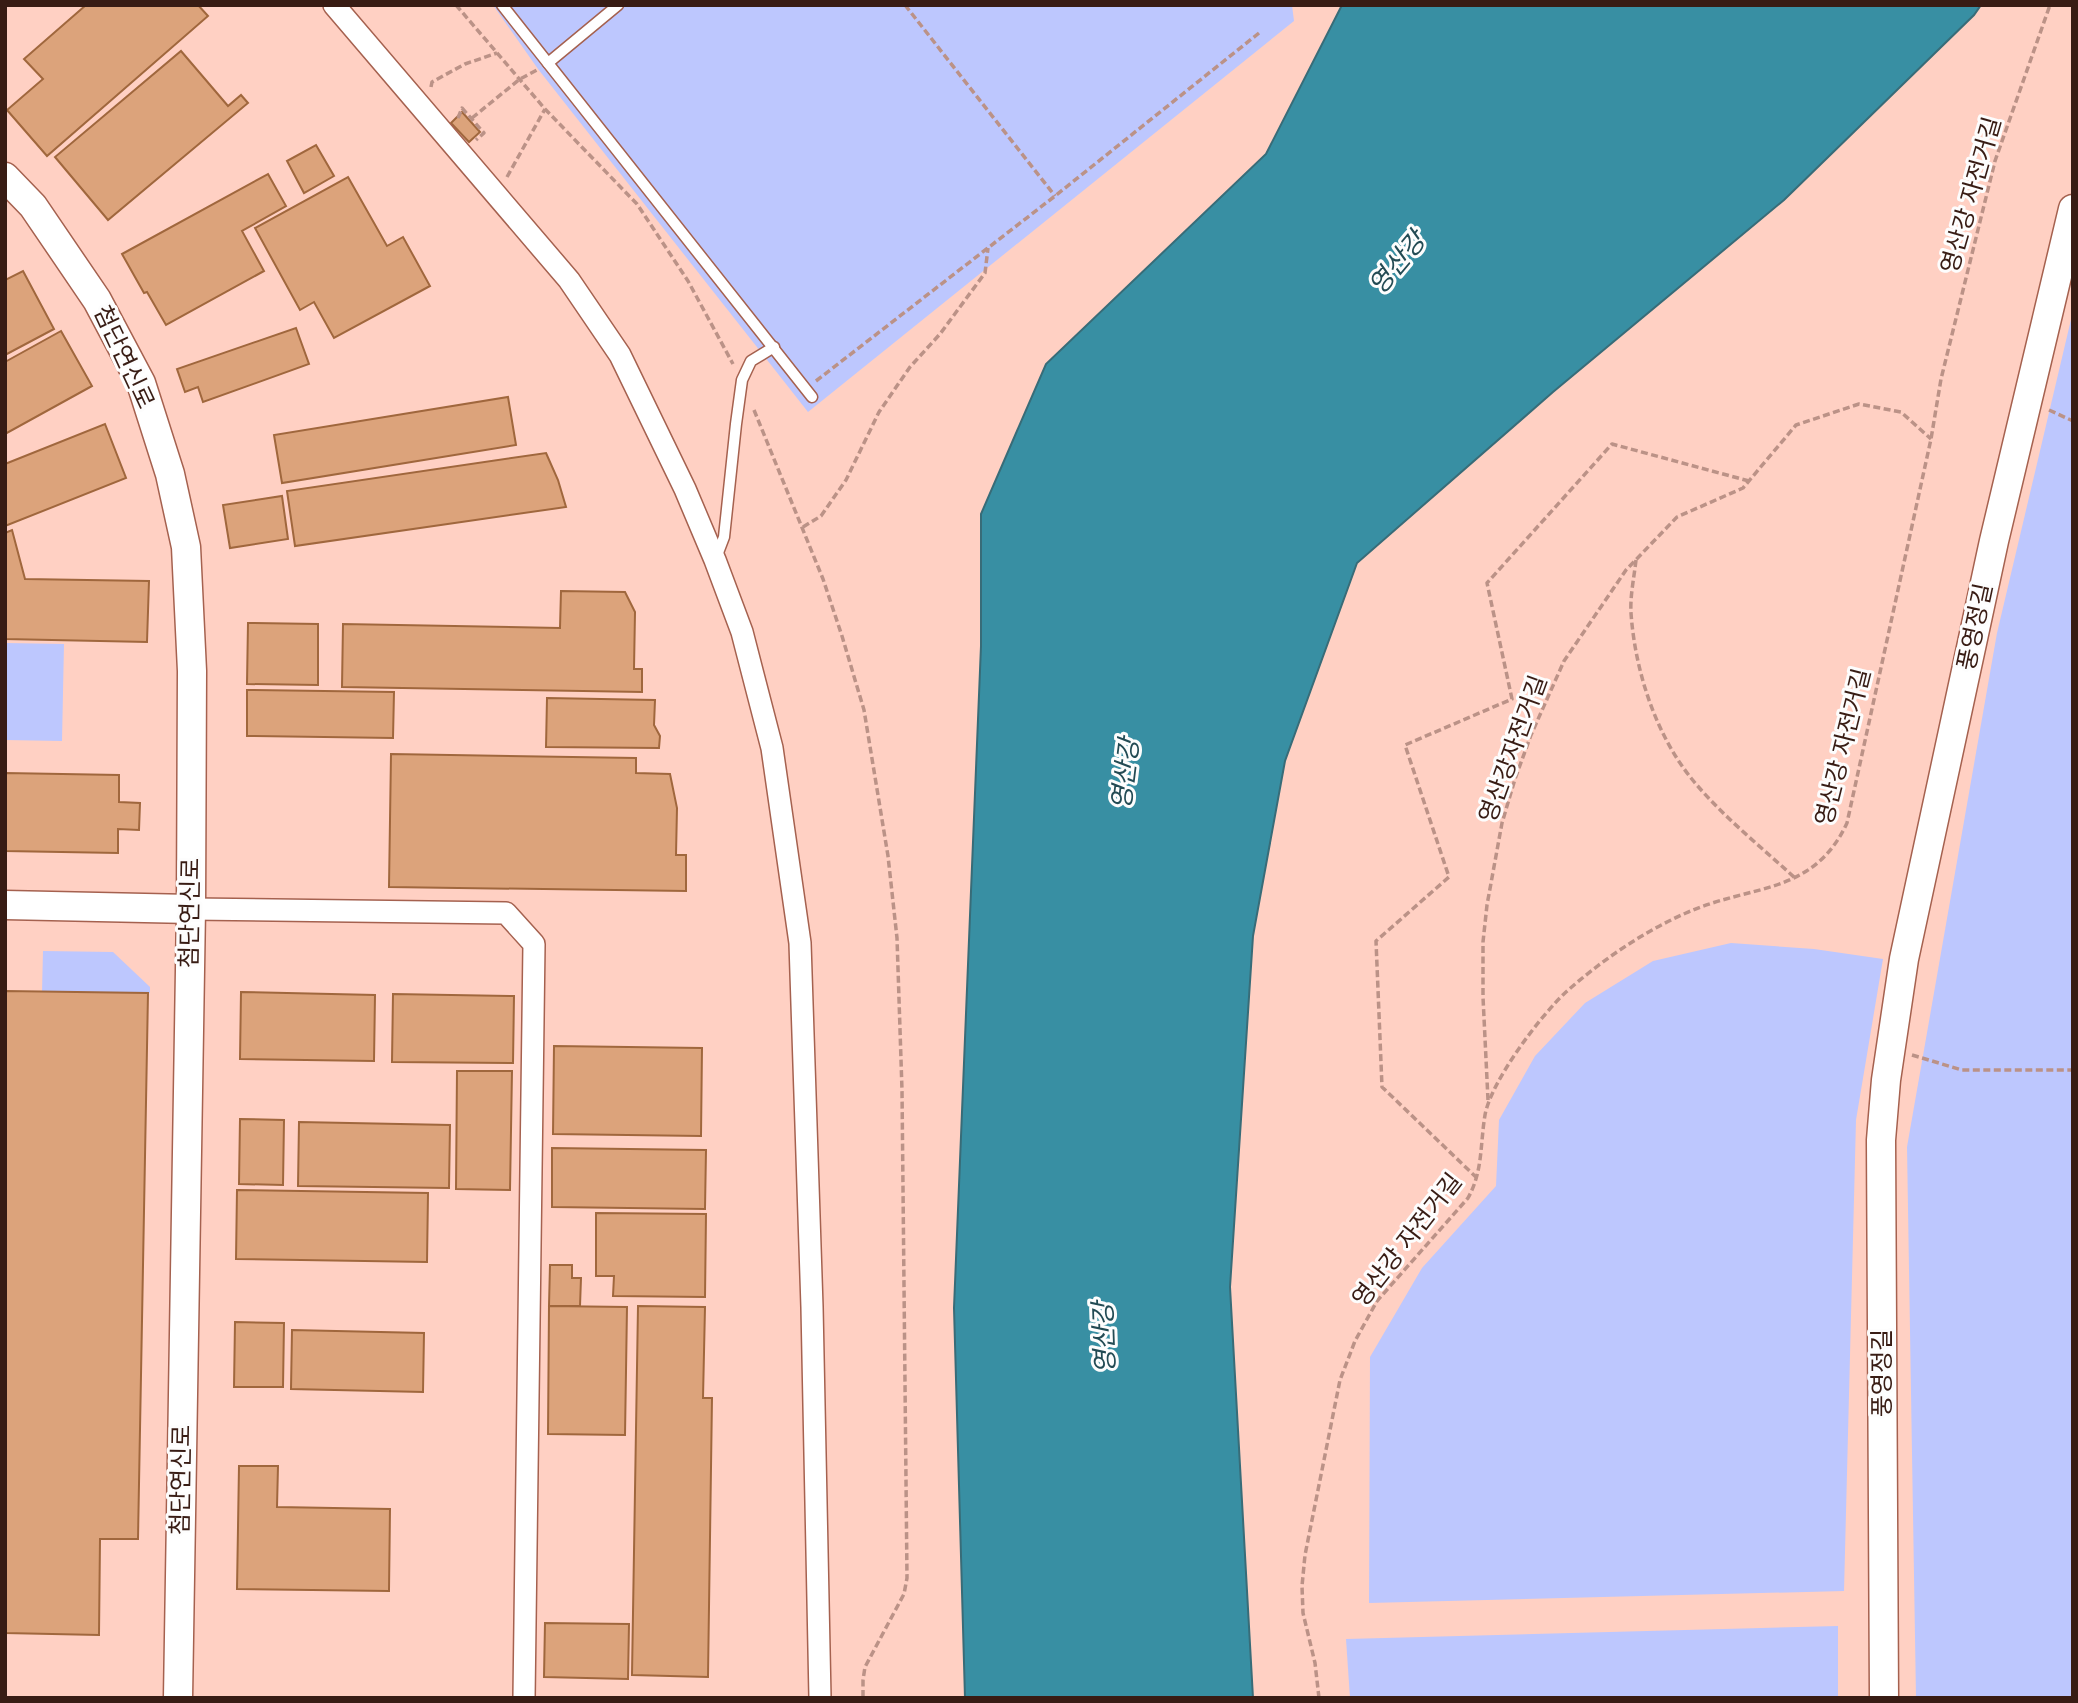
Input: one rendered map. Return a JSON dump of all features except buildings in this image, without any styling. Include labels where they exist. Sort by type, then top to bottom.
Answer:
[{"type":"street","points":[[334,5],[569,280],[620,355],[685,489],[741,632],[772,748],[800,943],[812,1307],[820,1698]]},
{"type":"street","name":"첨단연신로","points":[[5,177],[33,206],[97,300],[141,383],[170,474],[186,547],[192,671],[191,909],[178,1698]]},
{"type":"street","name":"풍영정길","points":[[1884,1698],[1881,1140],[1891,1048],[1904,959],[1994,541],[2073,209]]},
{"type":"street","points":[[5,905],[506,913],[534,944],[524,1698]]},
{"type":"lane","points":[[502,5],[809,393]]},
{"type":"lane","points":[[548,63],[618,5]]},
{"type":"lane","points":[[715,560],[724,537],[742,380],[751,361],[774,347]]},
{"type":"path","points":[[905,5],[1055,196]]},
{"type":"path","name":"영산강 자전거길","points":[[1319,1698],[1315,1663],[1303,1613],[1302,1586],[1305,1555],[1340,1380],[1355,1341],[1377,1301],[1468,1198],[1477,1178],[1488,1100],[1529,1033],[1565,993],[1602,963],[1646,933],[1689,911],[1795,878],[1813,868],[1839,840],[1847,823],[1931,439],[1941,379],[1995,161],[2050,5]]},
{"type":"path","points":[[809,393],[1259,33]]},
{"type":"path","points":[[432,82],[465,64],[497,53]]},
{"type":"path","points":[[472,118],[520,79]]},
{"type":"path","points":[[497,196],[545,109]]},
{"type":"path","points":[[803,527],[821,516],[846,480],[879,412],[910,367],[940,334],[985,273],[988,248]]},
{"type":"path","name":"영산강자전거길","points":[[1488,1100],[1483,997],[1483,942],[1487,905],[1502,823],[1531,735],[1564,661],[1626,570],[1678,517],[1743,488],[1796,425],[1859,404],[1901,412],[1931,439]]},
{"type":"path","points":[[1477,1178],[1382,1087],[1376,941],[1449,877],[1405,745],[1513,699],[1487,583],[1612,444],[1749,481]]},
{"type":"path","points":[[1637,559],[1631,612],[1639,663],[1647,695],[1659,725],[1690,777],[1719,810],[1795,878]]},
{"type":"path","points":[[1891,1048],[1962,1070],[2073,1070]]},
{"type":"shaded area","points":[[493,5],[1292,5],[1294,21],[808,412],[538,69]]},
{"type":"shaded area","points":[[2073,311],[2073,1698],[1916,1698],[1907,1147],[1997,633]]},
{"type":"shaded area","points":[[5,643],[64,644],[62,741],[5,740]]},
{"type":"shaded area","points":[[1731,943],[1814,949],[1883,959],[1856,1120],[1844,1591],[1369,1603],[1370,1357],[1422,1268],[1496,1186],[1499,1120],[1535,1056],[1585,1003],[1653,961]]},
{"type":"shaded area","points":[[43,951],[113,952],[150,987],[150,993],[42,992]]},
{"type":"shaded area","points":[[1838,1626],[1838,1698],[1350,1698],[1346,1639]]},
{"type":"water","name":"영산강","points":[[1342,5],[1981,5],[1974,15],[1784,200],[1553,392],[1357,563],[1285,761],[1253,936],[1230,1287],[1253,1698],[965,1698],[954,1308],[981,646],[981,514],[1046,364],[1266,154]]}]
